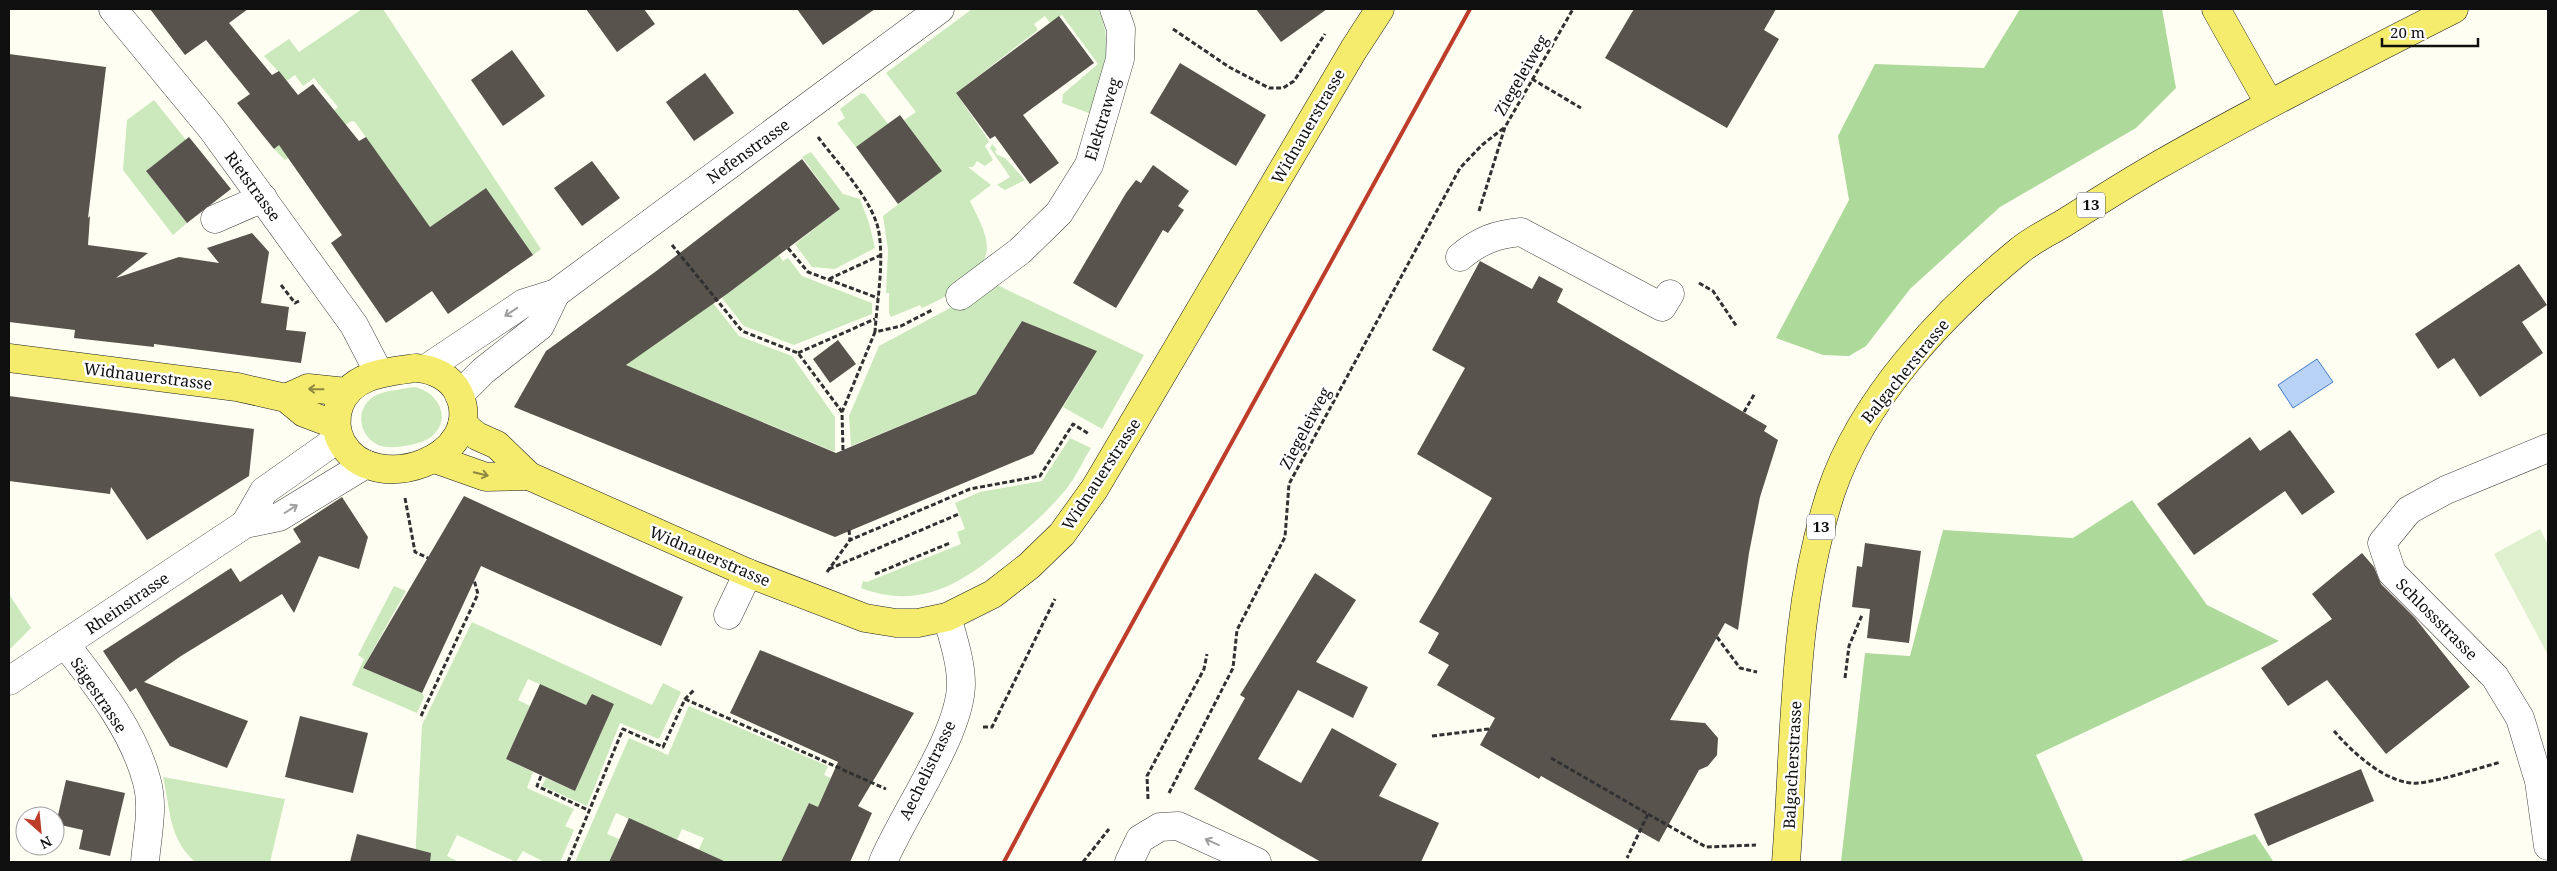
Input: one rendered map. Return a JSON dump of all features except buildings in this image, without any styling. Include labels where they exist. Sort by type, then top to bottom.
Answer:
[{"type":"main road","name":"Widnauerstrasse","points":[[462,424],[477,436],[497,445],[529,476],[748,574],[865,618],[918,623],[947,617],[993,594],[1029,566],[1062,534],[1084,504],[1354,49],[1380,9]]},
{"type":"main road","points":[[2216,9],[2269,103]]},
{"type":"main road","name":"Balgacherstrasse","points":[[1786,862],[1800,637],[1810,568],[1832,490],[1862,423],[1906,364],[1960,304],[2021,249],[2121,187],[2269,103],[2454,9]]},
{"type":"main road","name":"Widnauerstrasse","points":[[9,358],[237,387],[286,398],[304,413],[338,431]]},
{"type":"main road","points":[[427,368],[445,378],[454,386],[460,396],[462,424],[449,449],[435,459],[391,470],[366,464],[351,455],[338,431],[340,404],[347,392],[364,378],[379,373],[427,368]]},
{"type":"main road","points":[[286,398],[308,388],[347,392]]},
{"type":"main road","name":"Widnauerstrasse","points":[[435,459],[486,477],[529,476]]},
{"type":"street","name":"Rietstrasse","points":[[113,9],[212,129],[263,198],[354,324],[379,373]]},
{"type":"street","name":"Nefenstrasse","points":[[427,368],[524,304],[556,293],[940,9]]},
{"type":"street","name":"Elektraweg","points":[[960,296],[1020,251],[1059,213],[1089,165],[1120,59],[1121,29],[1114,9]]},
{"type":"street","points":[[215,219],[263,198]]},
{"type":"street","points":[[1460,257],[1477,243],[1500,234],[1522,222],[1589,258],[1662,307],[1670,294]]},
{"type":"street","name":"Nefenstrasse","points":[[460,396],[484,371],[540,326],[556,293]]},
{"type":"street","name":"Rheinstrasse","points":[[245,524],[264,491],[338,431]]},
{"type":"street","name":"Schlossstrasse","points":[[2548,448],[2446,490],[2409,510],[2382,543],[2392,573],[2495,677],[2520,718],[2539,781],[2548,846]]},
{"type":"street","name":"Rheinstrasse","points":[[9,681],[245,524],[279,516],[366,464]]},
{"type":"street","points":[[728,616],[748,574]]},
{"type":"street","name":"Aechelistrasse","points":[[884,862],[894,838],[940,752],[954,718],[962,685],[956,647],[947,617]]},
{"type":"street","name":"Sägestrasse","points":[[65,644],[116,714],[135,750],[147,783],[150,815],[145,862]]},
{"type":"street","points":[[1129,862],[1140,839],[1160,827],[1178,826],[1256,862]]},
{"type":"path","name":"Ziegeleiweg","points":[[1478,214],[1505,127],[1574,9]]},
{"type":"path","points":[[1173,29],[1229,67],[1268,88],[1283,88],[1294,81],[1326,33]]},
{"type":"path","points":[[1532,79],[1581,108]]},
{"type":"path","name":"Ziegeleiweg","points":[[1169,793],[1233,668],[1237,630],[1285,537],[1289,484],[1460,168],[1482,145],[1505,127]]},
{"type":"path","points":[[815,133],[869,204],[879,232],[881,255],[875,332],[842,412],[843,450]]},
{"type":"path","points":[[669,241],[742,331],[798,353],[842,412]]},
{"type":"path","points":[[788,248],[808,272],[878,298]]},
{"type":"path","points":[[828,280],[881,255]]},
{"type":"path","points":[[1713,291],[1737,327]]},
{"type":"path","points":[[875,332],[901,326],[960,296]]},
{"type":"path","points":[[798,353],[876,319]]},
{"type":"path","points":[[1744,412],[1755,393]]},
{"type":"path","points":[[959,514],[828,569],[850,540],[970,489],[1040,476],[1073,424],[1088,434]]},
{"type":"path","points":[[405,497],[415,552],[428,558]]},
{"type":"path","points":[[849,530],[850,540]]},
{"type":"path","points":[[875,574],[950,543]]},
{"type":"path","points":[[421,716],[478,594],[474,580]]},
{"type":"path","points":[[992,727],[1055,599]]},
{"type":"path","points":[[1846,678],[1848,646],[1862,615]]},
{"type":"path","points":[[1717,637],[1740,668],[1758,672]]},
{"type":"path","points":[[1147,776],[1204,669],[1207,654]]},
{"type":"path","points":[[568,862],[624,729],[663,747],[685,699],[694,690]]},
{"type":"path","points":[[685,699],[889,791]]},
{"type":"path","points":[[1432,736],[1489,729]]},
{"type":"path","points":[[2334,731],[2354,754],[2394,779],[2418,783],[2531,755]]},
{"type":"path","points":[[1551,758],[1706,847],[1759,845]]},
{"type":"path","points":[[542,776],[537,786],[590,811]]},
{"type":"path","points":[[1627,858],[1648,814]]},
{"type":"path","points":[[1083,862],[1112,824]]},
{"type":"green space","points":[[362,9],[383,9],[541,249],[533,255],[486,188],[430,227],[355,122],[352,121],[285,160],[274,149],[327,107],[331,113],[338,107],[314,78],[303,86],[295,75],[287,81],[264,56],[289,39],[299,52]]},
{"type":"green space","points":[[972,9],[1098,9],[1106,36],[1106,49],[1103,75],[1094,115],[1062,103],[1063,94],[1098,64],[1062,15],[1050,23],[1045,16],[1034,24],[1038,30],[956,93],[989,141],[985,146],[993,160],[985,166],[977,161],[973,167],[968,167],[991,185],[970,201],[981,223],[987,242],[985,258],[972,276],[941,299],[922,308],[920,305],[891,317],[889,313],[889,293],[886,293],[888,250],[883,216],[942,171],[904,120],[916,112],[886,73]]},
{"type":"green space","points":[[2020,9],[2162,9],[2176,88],[2136,128],[2000,207],[1910,289],[1866,346],[1849,356],[1823,355],[1776,338],[1849,200],[1838,136],[1875,64],[1984,68]]},
{"type":"green space","points":[[861,93],[865,94],[888,124],[856,147],[837,123],[845,118],[840,109]]},
{"type":"green space","points":[[154,100],[186,140],[146,171],[187,223],[173,235],[123,170],[127,120]]},
{"type":"green space","points":[[992,144],[997,150],[995,151],[996,154],[1005,158],[1025,180],[1005,190],[997,185],[1010,177],[990,148]]},
{"type":"green space","points":[[811,152],[843,194],[860,199],[869,223],[875,248],[835,269],[812,267],[795,244],[840,209],[802,157]]},
{"type":"green space","points":[[779,255],[783,261],[788,258],[802,276],[872,303],[872,314],[794,345],[744,326],[722,298]]},
{"type":"green space","points":[[995,284],[1144,355],[1102,429],[1063,407],[1097,351],[1022,321],[976,394],[851,446],[849,416],[879,346]]},
{"type":"green space","points":[[713,303],[739,336],[792,356],[835,417],[835,452],[626,365]]},
{"type":"green space","points":[[413,387],[422,389],[435,399],[440,406],[442,414],[438,430],[431,437],[416,444],[392,447],[378,445],[371,440],[362,427],[362,411],[366,403],[382,393]]},
{"type":"green space","points":[[1070,438],[1091,448],[1067,488],[1032,524],[992,558],[958,581],[941,589],[923,594],[904,596],[883,594],[861,588],[863,581],[867,582],[961,544],[957,532],[965,529],[955,503],[980,492],[1042,481]]},
{"type":"green space","points":[[2132,500],[2207,605],[2279,641],[2036,755],[2084,862],[1841,862],[1865,653],[1910,656],[1943,530],[2073,538]]},
{"type":"green space","points":[[2540,529],[2548,545],[2548,655],[2494,554]]},
{"type":"green space","points":[[394,586],[406,591],[363,668],[422,693],[424,697],[417,713],[352,685],[364,659],[358,655]]},
{"type":"green space","points":[[9,594],[31,628],[9,650]]},
{"type":"green space","points":[[472,622],[652,705],[663,683],[681,692],[659,739],[620,723],[587,806],[542,786],[546,778],[575,791],[614,704],[592,694],[586,705],[528,679],[518,700],[530,706],[506,759],[533,772],[527,788],[574,809],[565,826],[574,830],[560,862],[544,862],[523,851],[516,862],[457,835],[447,856],[459,862],[415,862],[422,725]]},
{"type":"green space","points":[[689,706],[828,766],[824,775],[855,789],[818,807],[809,803],[799,824],[809,829],[794,862],[783,860],[781,862],[693,862],[704,838],[682,829],[677,840],[616,813],[607,834],[619,839],[609,862],[575,862],[629,738],[668,755]]},
{"type":"green space","points":[[163,777],[285,799],[270,862],[195,862],[186,853],[175,833]]},
{"type":"green space","points":[[2255,834],[2273,861],[2178,862]]},
{"type":"water","points":[[2317,359],[2333,382],[2293,408],[2278,385]]},
{"type":"railway","points":[[1004,862],[1096,689],[1470,9]]}]
